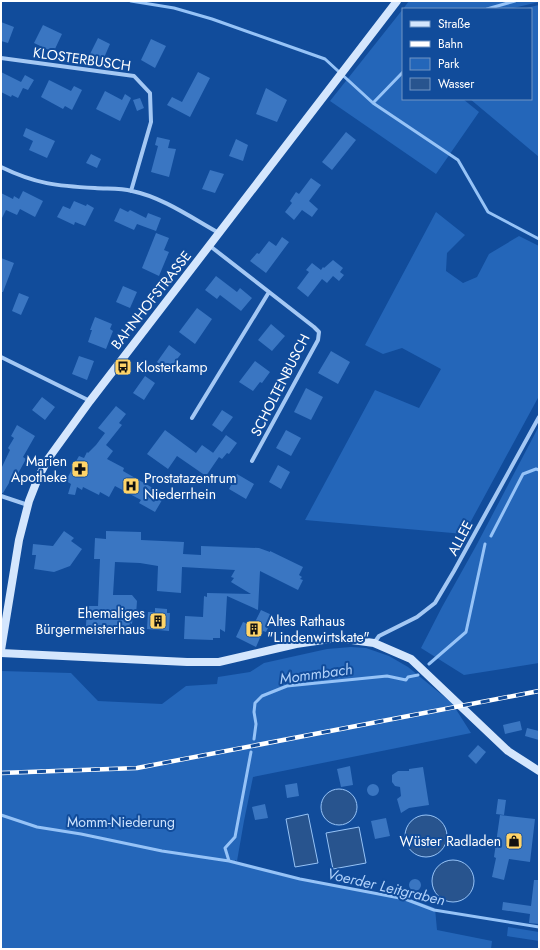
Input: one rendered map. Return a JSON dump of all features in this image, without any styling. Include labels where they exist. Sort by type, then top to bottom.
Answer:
[{"type":"street","name":"BAHNHOFSTRASSE","points":[[1,652],[19,540],[28,505],[38,478],[48,459],[90,401],[397,1]]},
{"type":"street","name":"KLOSTERBUSCH","points":[[1,58],[134,76],[150,93],[151,122],[131,190]]},
{"type":"street","points":[[1,167],[26,179],[46,184],[64,187],[131,190],[168,204],[219,233]]},
{"type":"street","name":"SCHOLTENBUSCH","points":[[210,246],[319,332],[318,340],[252,461]]},
{"type":"street","points":[[192,418],[269,292]]},
{"type":"street","points":[[1,357],[90,401]]},
{"type":"street","name":"ALLEE","points":[[374,643],[379,636],[418,616],[435,603],[539,417]]},
{"type":"street","points":[[1,496],[28,505]]},
{"type":"street","points":[[1,652],[187,662],[219,662],[296,644],[337,638],[374,643],[410,659],[508,750],[539,771]]},
{"type":"green space","points":[[409,1],[539,2],[513,8],[404,8]]},
{"type":"green space","points":[[539,5],[539,157],[471,100],[532,100],[532,8],[526,8]]},
{"type":"green space","points":[[402,10],[402,100],[464,100],[479,112],[436,174],[330,101]]},
{"type":"green space","points":[[436,212],[465,235],[447,253],[446,271],[463,283],[477,277],[489,254],[519,236],[539,246],[539,396],[464,534],[305,520],[375,390],[419,408],[441,369],[402,348],[383,354],[365,345]]},
{"type":"green space","points":[[539,426],[539,663],[464,675],[421,648]]},
{"type":"green space","name":"Momm-Niederung","points":[[351,647],[366,648],[389,656],[408,667],[452,703],[471,733],[253,777],[237,861],[235,860],[235,863],[307,881],[411,899],[435,908],[437,930],[492,941],[491,949],[1,949],[1,671],[71,673],[98,701],[162,704],[186,686],[217,684],[218,677],[250,672],[264,663],[327,649]]},
{"type":"green space","points":[[508,927],[539,932],[539,941],[507,936]]},
{"type":"water","points":[[339,789],[349,792],[354,797],[357,807],[354,817],[349,822],[339,825],[329,822],[324,817],[321,807],[324,797],[329,792]]},
{"type":"water","points":[[308,814],[318,863],[295,867],[286,819]]},
{"type":"water","points":[[422,815],[430,815],[441,821],[447,832],[447,840],[441,851],[430,857],[422,857],[411,851],[405,840],[405,832],[411,821]]},
{"type":"water","points":[[359,827],[366,863],[333,869],[326,833]]},
{"type":"water","points":[[449,860],[457,860],[465,863],[471,869],[474,881],[471,893],[465,899],[457,902],[449,902],[441,899],[435,893],[432,885],[432,877],[435,869],[441,863]]},
{"type":"building","points":[[1,22],[14,27],[8,43],[1,41]]},
{"type":"building","points":[[43,25],[62,34],[55,49],[53,48],[51,51],[34,43]]},
{"type":"building","points":[[98,38],[110,44],[103,60],[90,54]]},
{"type":"building","points":[[151,39],[166,46],[155,68],[141,60]]},
{"type":"building","points":[[1,72],[21,82],[25,75],[34,80],[28,90],[23,88],[18,98],[12,95],[11,97],[1,92]]},
{"type":"building","points":[[198,72],[210,78],[190,117],[167,105],[172,97],[182,102]]},
{"type":"building","points":[[49,80],[71,91],[74,86],[82,90],[72,110],[65,106],[63,109],[41,97]]},
{"type":"building","points":[[266,88],[287,100],[277,122],[256,114]]},
{"type":"building","points":[[105,91],[122,100],[125,94],[131,98],[120,121],[96,109]]},
{"type":"building","points":[[140,98],[144,108],[137,111],[133,100]]},
{"type":"building","points":[[26,128],[55,141],[47,158],[29,150],[33,141],[23,136]]},
{"type":"building","points":[[346,132],[356,140],[332,170],[322,162]]},
{"type":"building","points":[[157,137],[170,140],[168,148],[176,149],[169,177],[151,172],[158,146],[155,145]]},
{"type":"building","points":[[236,139],[248,145],[243,161],[229,156]]},
{"type":"building","points":[[91,154],[101,159],[97,168],[86,163]]},
{"type":"building","points":[[210,170],[224,174],[215,193],[202,189]]},
{"type":"building","points":[[311,178],[321,185],[309,201],[318,209],[312,217],[302,210],[294,220],[285,212],[292,203],[290,201],[296,192],[299,194]]},
{"type":"building","points":[[23,191],[43,201],[35,217],[20,209],[17,215],[6,210],[1,220],[1,193],[13,199],[14,196],[19,199]]},
{"type":"building","points":[[74,201],[86,206],[87,204],[94,208],[85,226],[75,222],[74,225],[57,217],[63,206],[70,209]]},
{"type":"building","points":[[120,208],[128,212],[130,210],[146,218],[148,213],[161,218],[156,231],[137,224],[134,230],[114,221]]},
{"type":"building","points":[[156,233],[169,238],[164,250],[169,252],[159,276],[142,268]]},
{"type":"building","points":[[282,237],[289,242],[266,273],[250,261],[257,253],[259,254],[269,241],[276,246]]},
{"type":"building","points":[[1,258],[14,263],[3,292],[1,292]]},
{"type":"building","points":[[333,260],[343,268],[340,272],[344,275],[339,281],[333,276],[327,283],[322,279],[308,297],[297,288],[309,272],[306,270],[312,263],[321,270]]},
{"type":"building","points":[[216,276],[237,292],[240,288],[252,298],[241,311],[220,295],[217,299],[205,290]]},
{"type":"building","points":[[123,286],[137,292],[130,308],[116,302]]},
{"type":"building","points":[[19,293],[29,297],[21,315],[12,311]]},
{"type":"building","points":[[197,308],[212,319],[195,344],[179,332]]},
{"type":"building","points":[[95,317],[112,324],[110,329],[113,331],[106,349],[88,342],[92,330],[90,330]]},
{"type":"building","points":[[271,324],[285,336],[272,351],[258,340]]},
{"type":"building","points":[[169,345],[181,354],[168,371],[157,362]]},
{"type":"building","points":[[331,351],[350,362],[338,384],[318,373]]},
{"type":"building","points":[[79,356],[94,361],[87,380],[72,374]]},
{"type":"building","points":[[255,361],[270,372],[262,383],[260,382],[253,391],[239,382]]},
{"type":"building","points":[[145,376],[155,383],[144,400],[133,393]]},
{"type":"building","points":[[306,388],[323,397],[311,420],[294,412]]},
{"type":"building","points":[[42,397],[55,407],[45,420],[32,410]]},
{"type":"building","points":[[116,406],[126,414],[119,423],[122,425],[106,445],[113,451],[107,459],[124,468],[123,471],[165,495],[155,512],[139,503],[141,500],[115,486],[109,497],[100,492],[99,495],[83,487],[82,490],[77,487],[75,495],[68,494],[71,484],[66,481],[75,463],[79,456],[84,458],[87,452],[88,453],[96,445],[105,433],[98,428]]},
{"type":"building","points":[[222,410],[233,417],[222,432],[212,425]]},
{"type":"building","points":[[17,425],[35,436],[23,457],[26,459],[15,479],[12,478],[3,493],[1,493],[1,469],[10,450],[8,448],[14,438],[11,436]]},
{"type":"building","points":[[165,430],[196,453],[202,445],[219,457],[206,476],[177,456],[168,469],[147,454]]},
{"type":"building","points":[[286,430],[301,438],[291,456],[276,448]]},
{"type":"building","points":[[226,435],[237,443],[229,454],[227,453],[222,459],[213,453]]},
{"type":"building","points":[[278,465],[290,472],[281,489],[269,482]]},
{"type":"building","points":[[237,474],[254,484],[246,499],[229,489]]},
{"type":"building","points":[[64,531],[74,538],[71,541],[82,549],[70,566],[54,572],[34,569],[36,555],[32,555],[33,544],[53,546]]},
{"type":"building","points":[[106,531],[141,532],[141,540],[184,542],[183,554],[201,555],[201,546],[259,548],[270,551],[303,567],[299,575],[302,577],[300,579],[303,580],[298,590],[260,571],[258,610],[227,596],[225,632],[220,629],[220,638],[213,638],[213,640],[184,639],[185,616],[203,617],[204,596],[207,597],[207,593],[251,594],[231,582],[234,578],[231,577],[235,570],[182,567],[181,593],[157,591],[158,566],[140,563],[115,562],[113,595],[132,595],[137,601],[136,615],[133,615],[132,624],[130,623],[129,627],[116,627],[116,629],[100,628],[100,626],[86,626],[87,606],[98,606],[100,559],[94,559],[95,538],[106,539]]},
{"type":"building","name":"Ehemaliges Bürgermeisterhaus","points":[[155,608],[167,609],[167,613],[170,613],[169,631],[147,629],[148,612],[155,612]]},
{"type":"building","name":"Altes Rathaus \"Lindenwirtskate\"","points":[[261,610],[274,616],[266,632],[263,631],[256,647],[236,637],[243,622],[253,626]]},
{"type":"building","points":[[520,721],[522,730],[505,734],[503,725]]},
{"type":"building","points":[[527,728],[539,731],[539,740],[525,736]]},
{"type":"building","points":[[478,745],[486,752],[476,764],[468,756]]},
{"type":"building","points":[[350,766],[353,785],[341,787],[337,769]]},
{"type":"building","points":[[423,767],[429,805],[409,808],[401,813],[397,799],[401,796],[400,787],[395,786],[392,782],[392,775],[398,771],[409,771],[409,769]]},
{"type":"building","points":[[297,783],[299,796],[287,798],[285,785]]},
{"type":"building","points":[[371,784],[375,784],[379,790],[375,796],[371,796],[367,792],[367,788]]},
{"type":"building","points":[[498,799],[506,800],[504,815],[496,814]]},
{"type":"building","points":[[265,804],[268,818],[255,820],[252,807]]},
{"type":"building","name":"Wüster Radladen","points":[[500,815],[535,819],[530,862],[509,859],[504,880],[492,877],[496,858],[494,857]]},
{"type":"building","points":[[386,818],[390,836],[375,839],[371,821]]},
{"type":"building","points":[[417,879],[420,880],[420,890],[413,891],[410,890],[409,883],[410,880]]},
{"type":"building","points":[[534,880],[539,880],[539,924],[529,923],[530,914],[502,910],[503,902],[531,906]]},
{"type":"waterway","points":[[131,1],[174,8],[212,19],[325,59],[373,103],[458,160],[488,212],[539,239]]},
{"type":"waterway","points":[[490,8],[515,1]]},
{"type":"waterway","points":[[373,103],[402,73]]},
{"type":"waterway","name":"Mommbach","points":[[491,536],[523,474],[536,469],[539,470]]},
{"type":"waterway","name":"Mommbach","points":[[429,664],[466,632],[485,544]]},
{"type":"waterway","name":"Mommbach","points":[[254,739],[256,724],[254,712],[255,703],[262,696],[287,686],[387,676],[406,680],[408,677],[418,675]]},
{"type":"waterway","name":"Mommbach","points":[[229,861],[225,848],[235,837],[251,752]]},
{"type":"waterway","name":"Voerder Leitgraben","points":[[1,815],[37,827],[81,834],[162,851],[229,861],[300,879],[405,899],[434,910],[539,927]]},
{"type":"railway","points":[[1,773],[137,768],[539,691]]},
{"type":"place","name":"Klosterkamp","points":[[123,367]]},
{"type":"place","name":"Marien Apotheke","points":[[80,469]]},
{"type":"place","name":"Prostatazentrum Niederrhein","points":[[131,486]]},
{"type":"place","name":"Ehemaliges Bürgermeisterhaus","points":[[158,621]]},
{"type":"place","name":"Altes Rathaus \"Lindenwirtskate\"","points":[[254,629]]},
{"type":"place","name":"Wüster Radladen","points":[[514,841]]}]
